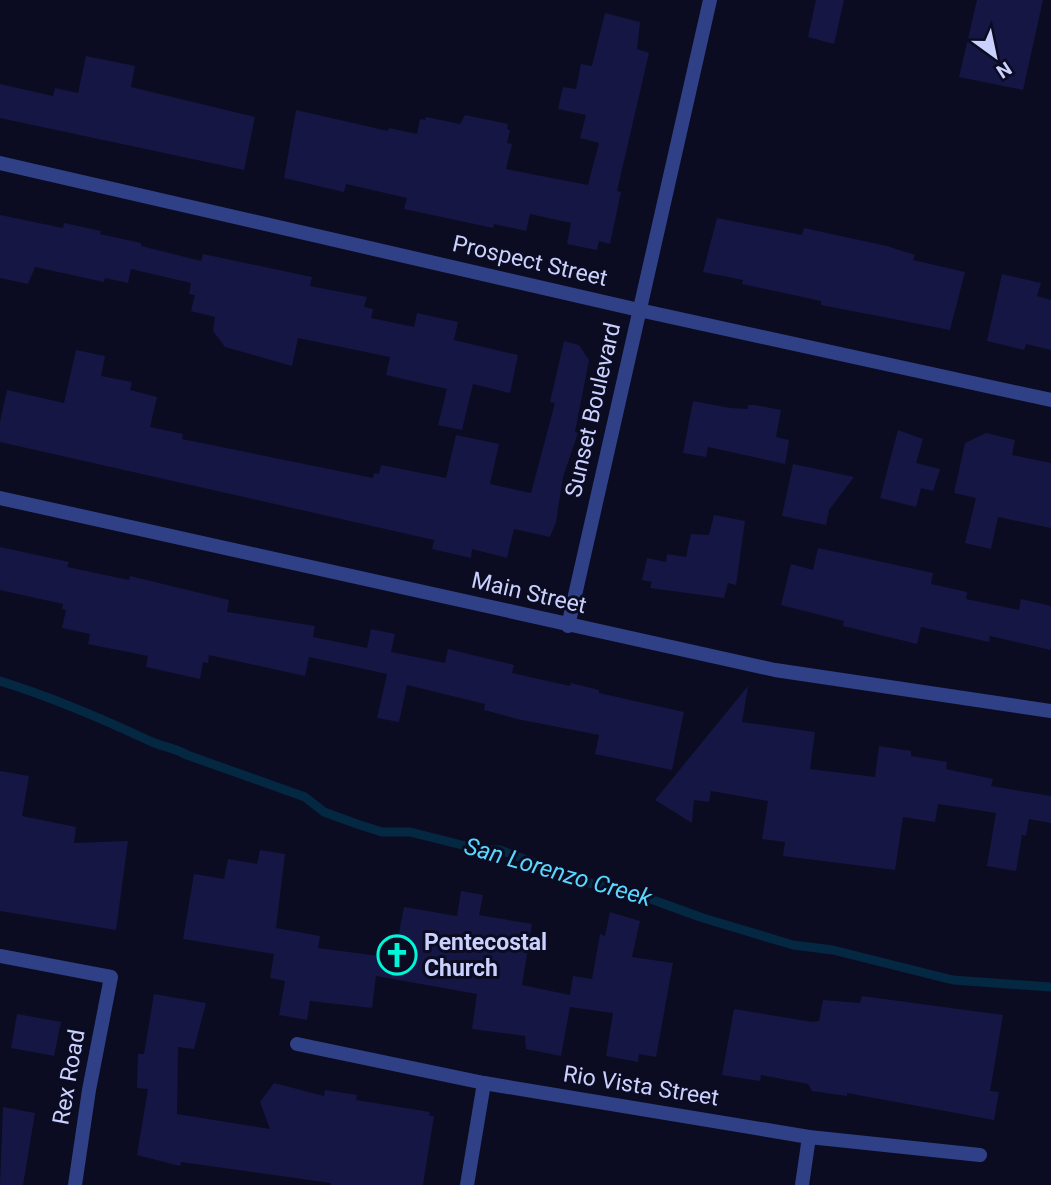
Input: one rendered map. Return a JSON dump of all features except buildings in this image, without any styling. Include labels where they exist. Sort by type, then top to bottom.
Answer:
[{"type":"street","name":"Sunset Boulevard","points":[[568,626],[710,0]]},
{"type":"street","name":"Prospect Street","points":[[0,163],[639,310],[1051,400]]},
{"type":"street","name":"Main Street","points":[[0,498],[775,670],[1051,711]]},
{"type":"street","name":"Rex Road","points":[[0,956],[111,977],[89,1090],[75,1185]]},
{"type":"street","name":"Rio Vista Street","points":[[297,1044],[484,1083],[809,1137],[980,1155]]},
{"type":"street","points":[[467,1185],[484,1083]]},
{"type":"street","points":[[802,1185],[809,1137]]},
{"type":"waterway","name":"San Lorenzo Creek","points":[[0,681],[77,709],[156,744],[305,797],[324,812],[382,832],[410,832],[482,850],[500,850],[589,883],[631,892],[703,918],[793,945],[833,950],[953,980],[1051,987]]},
{"type":"place","name":"Pentecostal Church","points":[[397,955]]}]
